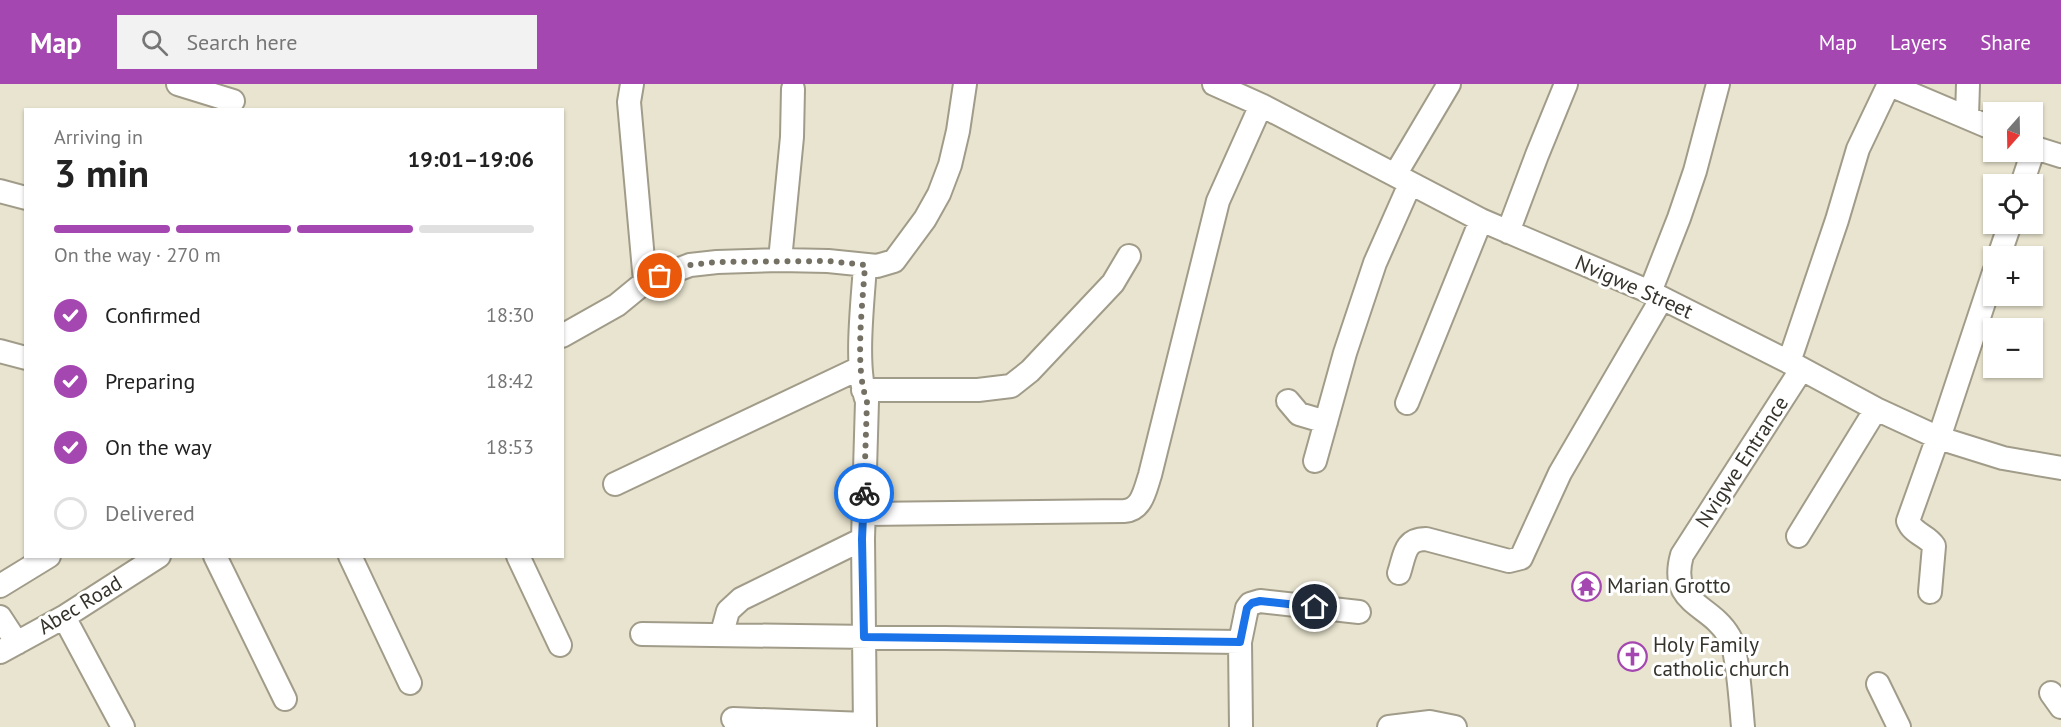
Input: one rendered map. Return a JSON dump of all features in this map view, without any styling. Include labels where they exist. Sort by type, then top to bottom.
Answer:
[{"type":"street","points":[[178,84],[234,98]]},
{"type":"street","points":[[632,84],[629,102],[645,282]]},
{"type":"street","points":[[564,335],[617,305],[645,282],[690,265],[780,260],[828,261],[877,266],[894,261],[925,219],[939,194],[950,165],[965,84]]},
{"type":"street","name":"Nvigwe Street","points":[[1214,84],[1261,105],[1481,220],[1656,295],[1876,409],[1938,437],[2003,458],[2061,468]]},
{"type":"street","points":[[1315,461],[1345,353],[1402,180],[1449,84]]},
{"type":"street","points":[[1508,232],[1536,154],[1566,84]]},
{"type":"street","points":[[1399,573],[1408,545],[1415,539],[1426,539],[1509,561],[1521,558],[1560,473],[1656,295],[1695,171],[1718,84]]},
{"type":"street","points":[[1888,84],[1983,124]]},
{"type":"street","name":"Nvigwe Entrance","points":[[1743,727],[1735,651],[1730,636],[1698,608],[1682,589],[1678,579],[1682,555],[1795,366],[1858,149],[1888,84]]},
{"type":"street","points":[[1967,116],[1968,84]]},
{"type":"street","points":[[780,260],[792,137],[793,88]]},
{"type":"street","points":[[864,514],[1124,511],[1135,508],[1150,475],[1218,201],[1261,105]]},
{"type":"street","points":[[2043,151],[2061,156]]},
{"type":"street","points":[[0,191],[24,197]]},
{"type":"street","points":[[1407,403],[1481,220]]},
{"type":"street","points":[[863,390],[978,390],[1011,386],[1030,371],[1113,283],[1130,256]]},
{"type":"street","points":[[733,719],[865,725],[862,539],[867,401],[860,368],[865,265]]},
{"type":"street","points":[[1930,592],[1934,546],[1930,540],[1910,528],[1908,521],[1983,304]]},
{"type":"street","points":[[0,351],[24,357]]},
{"type":"street","points":[[615,484],[860,368]]},
{"type":"street","points":[[1288,401],[1299,414],[1326,422]]},
{"type":"street","points":[[1798,536],[1876,409]]},
{"type":"street","points":[[722,633],[728,611],[741,599],[862,539]]},
{"type":"street","points":[[0,586],[46,558]]},
{"type":"street","name":"Abec Road","points":[[8,647],[64,617],[156,558]]},
{"type":"street","points":[[216,558],[285,699]]},
{"type":"street","points":[[351,558],[410,683]]},
{"type":"street","points":[[519,558],[560,645]]},
{"type":"street","points":[[1241,727],[1240,642],[1247,608],[1250,604],[1256,602],[1359,612]]},
{"type":"street","points":[[0,617],[8,647]]},
{"type":"street","points":[[64,617],[123,727]]},
{"type":"street","points":[[642,634],[722,633],[1240,642]]},
{"type":"street","points":[[1878,684],[1899,727]]},
{"type":"street","points":[[1389,727],[1430,722],[1455,727]]},
{"type":"way so far","points":[[660,276],[690,265],[717,262],[780,260],[828,261],[865,265],[860,368],[867,401],[864,493]]},
{"type":"place","name":"Marian Grotto","points":[[1586,586]]},
{"type":"place","name":"Holy Family catholic church","points":[[1632,657]]},
{"type":"route","points":[[864,493],[862,539],[864,637],[1240,642],[1247,608],[1252,603],[1260,601],[1315,607]]}]
